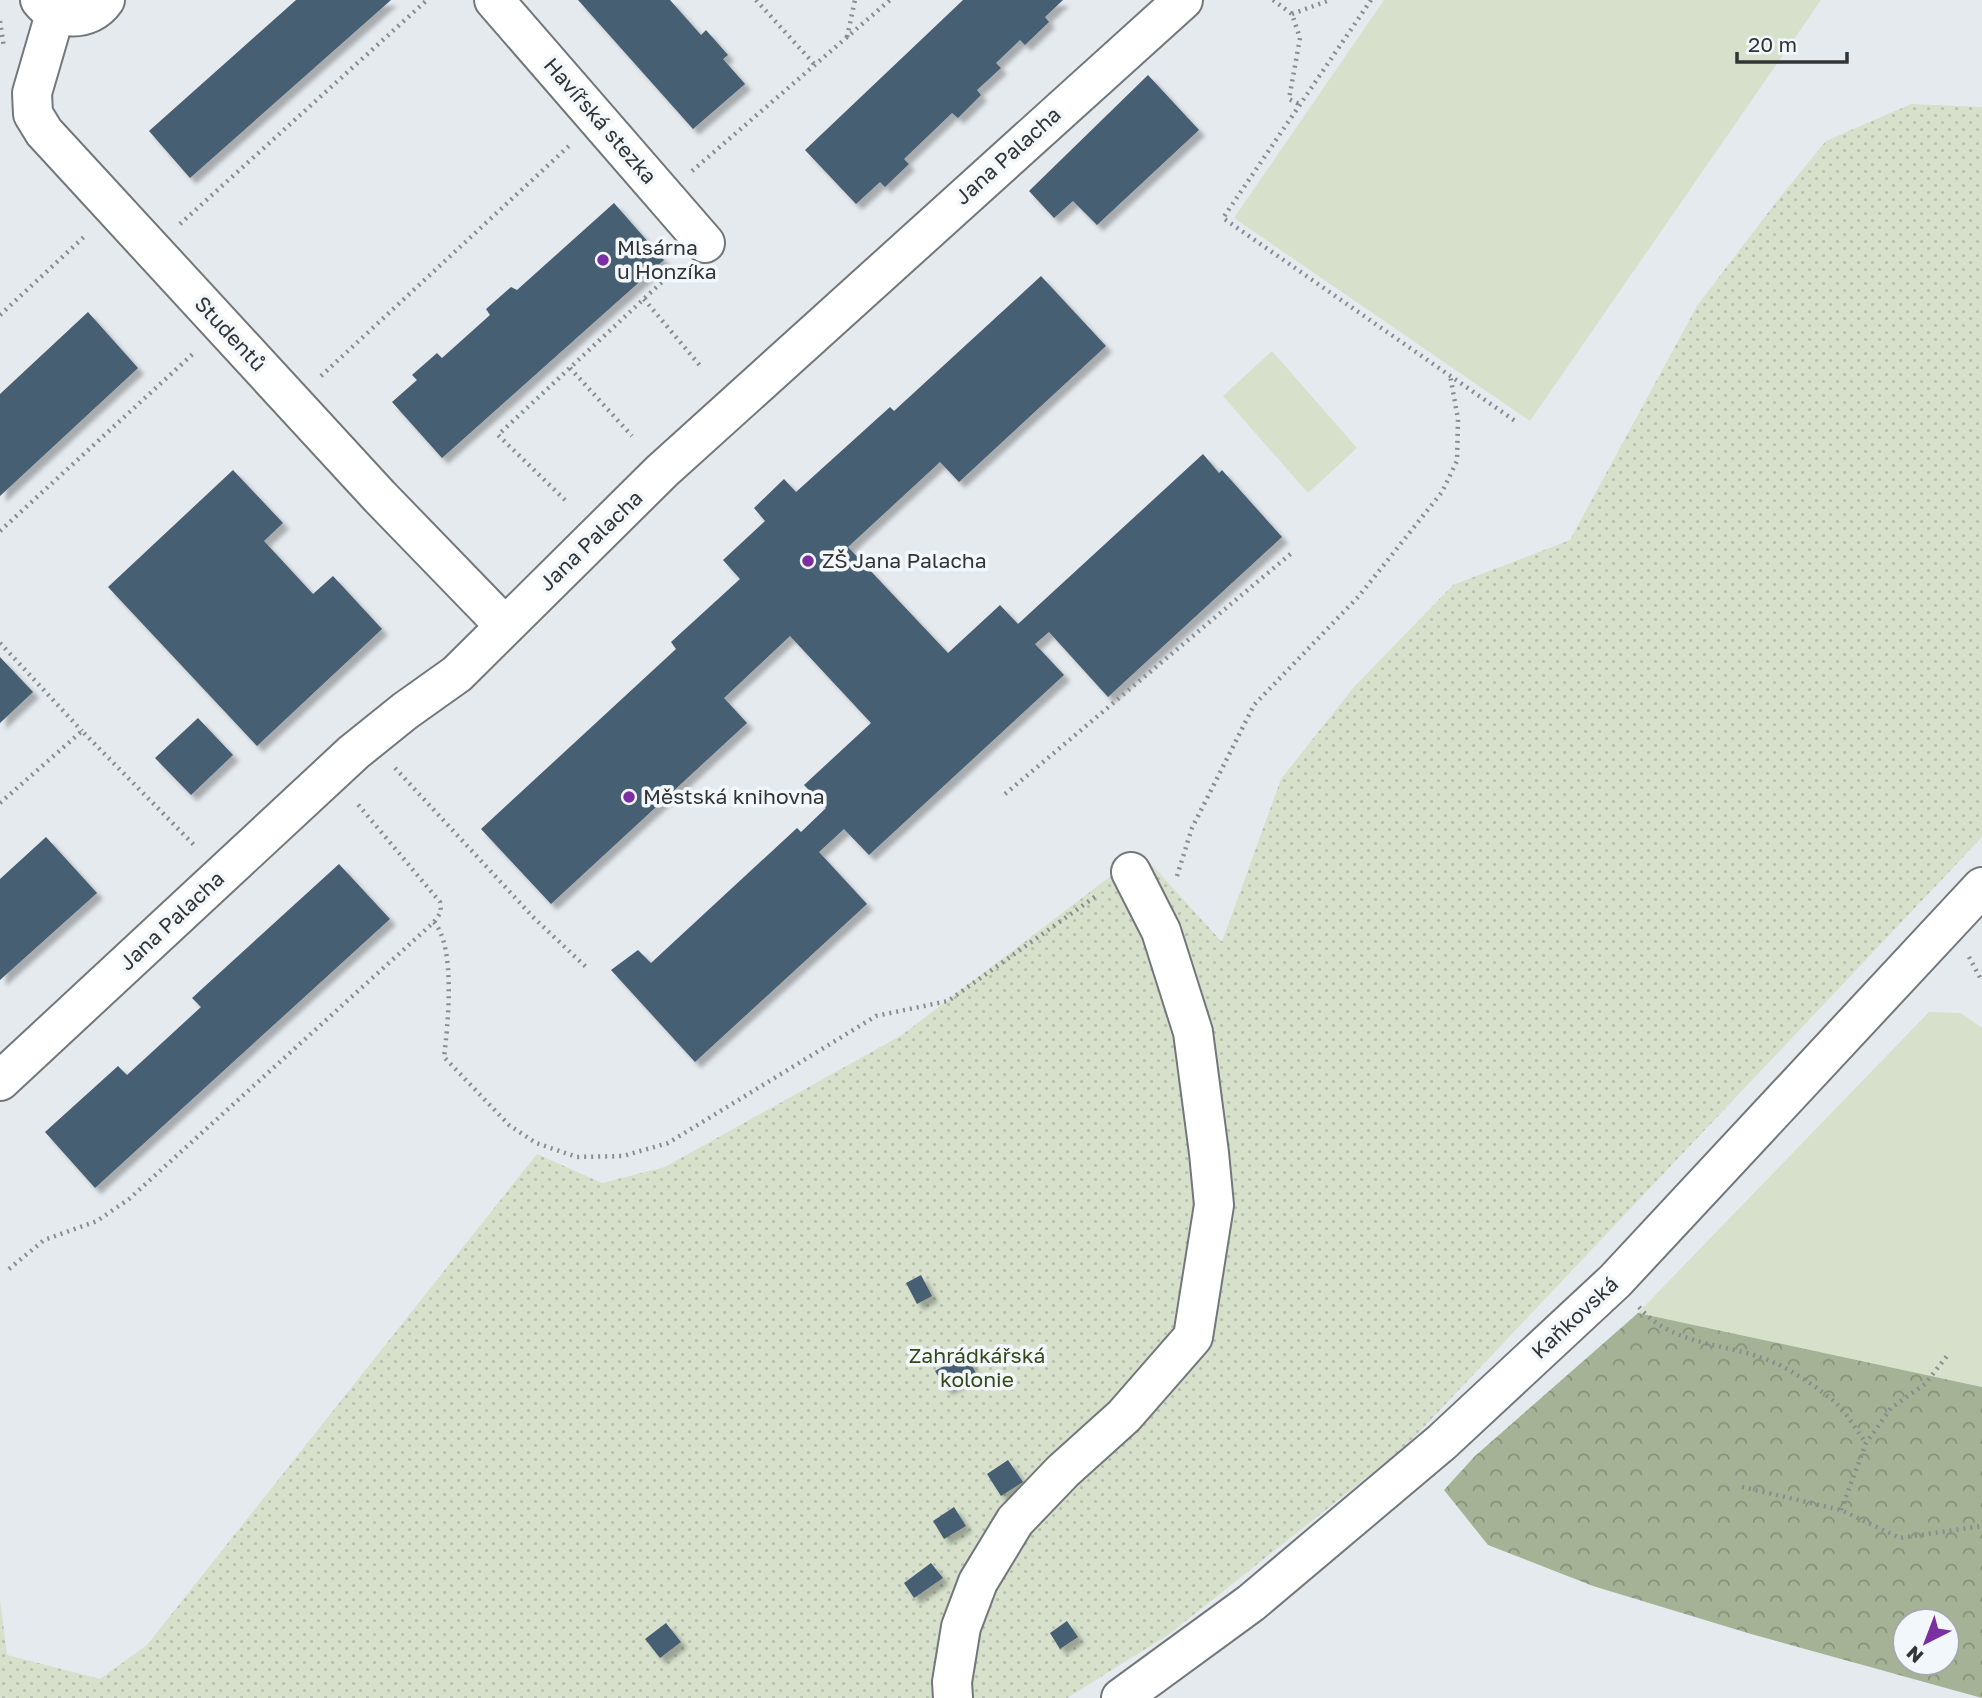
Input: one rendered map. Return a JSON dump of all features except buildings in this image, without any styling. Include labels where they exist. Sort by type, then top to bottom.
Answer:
[{"type":"street","points":[[48,7],[79,17],[91,12],[105,0]]},
{"type":"street","name":"Havířská stezka","points":[[494,0],[665,196],[695,251]]},
{"type":"street","name":"Jana Palacha","points":[[0,1081],[332,774],[405,710],[457,674],[662,471],[1183,0]]},
{"type":"street","name":"Studentů","points":[[48,7],[32,93],[33,114],[44,132],[389,507],[505,625]]},
{"type":"street","points":[[953,1698],[952,1682],[961,1627],[978,1582],[1015,1521],[1063,1471],[1124,1416],[1193,1337],[1214,1205],[1193,1032],[1160,929],[1131,872]]},
{"type":"street","name":"Kaňkovská","points":[[1142,1693],[1442,1442],[1615,1281],[1982,887]]},
{"type":"path","points":[[179,225],[427,0]]},
{"type":"path","points":[[756,0],[815,65]]},
{"type":"path","points":[[847,37],[850,12],[855,0]]},
{"type":"path","points":[[665,196],[890,0]]},
{"type":"path","points":[[1273,0],[1292,14],[1300,38],[1289,99],[1299,104]]},
{"type":"path","points":[[1292,14],[1330,0]]},
{"type":"path","points":[[1371,0],[1223,218],[1518,423]]},
{"type":"path","points":[[0,21],[2,55]]},
{"type":"path","points":[[320,377],[599,119]]},
{"type":"path","points":[[0,315],[89,232]]},
{"type":"path","points":[[565,500],[498,435],[695,251]]},
{"type":"path","points":[[644,299],[702,369]]},
{"type":"path","points":[[0,531],[198,349]]},
{"type":"path","points":[[570,368],[632,436]]},
{"type":"path","points":[[1160,929],[1192,828],[1254,705],[1359,596],[1442,492],[1457,461],[1458,419],[1450,375]]},
{"type":"path","points":[[1006,794],[1294,551]]},
{"type":"path","points":[[0,643],[222,874]]},
{"type":"path","points":[[0,803],[82,731]]},
{"type":"path","points":[[390,763],[534,918],[586,967]]},
{"type":"path","points":[[9,1269],[44,1240],[97,1221],[129,1199],[434,922],[441,912],[440,902],[433,892],[332,774]]},
{"type":"path","points":[[434,922],[440,929],[448,977],[450,1010],[444,1057],[509,1125],[536,1143],[576,1157],[623,1156],[668,1143],[876,1016],[948,1001],[1131,872]]},
{"type":"path","points":[[1615,1281],[1652,1322],[1689,1340],[1734,1348],[1777,1363],[1837,1404],[1866,1443]]},
{"type":"path","points":[[1841,1510],[1866,1443],[1891,1408],[1925,1384],[1947,1356]]},
{"type":"path","points":[[1742,1486],[1841,1510],[1900,1538],[1982,1526]]},
{"type":"green space","points":[[1384,0],[1821,0],[1530,421],[1234,218]]},
{"type":"green space","name":"Zahrádkářská kolonie","points":[[1911,104],[1982,107],[1982,837],[1405,1447],[1168,1635],[1067,1698],[0,1698],[0,1599],[7,1655],[100,1679],[147,1645],[537,1154],[602,1183],[665,1167],[902,1035],[1141,853],[1222,942],[1281,779],[1354,687],[1453,585],[1570,540],[1697,306],[1777,201],[1826,141]]},
{"type":"green space","points":[[1272,351],[1357,448],[1308,493],[1223,396]]},
{"type":"green space","points":[[1929,1012],[1961,1013],[1982,1028],[1982,1387],[1638,1313]]},
{"type":"green space","points":[[1638,1313],[1982,1387],[1982,1698],[1906,1677],[1961,1677],[1961,1607],[1891,1607],[1891,1673],[1593,1586],[1488,1545],[1444,1490],[1475,1456]]},
{"type":"place","name":"Mlsárna u Honzíka","points":[[603,260]]},
{"type":"place","name":"ZŠ Jana Palacha","points":[[808,561]]},
{"type":"place","name":"Městská knihovna","points":[[629,797]]}]
